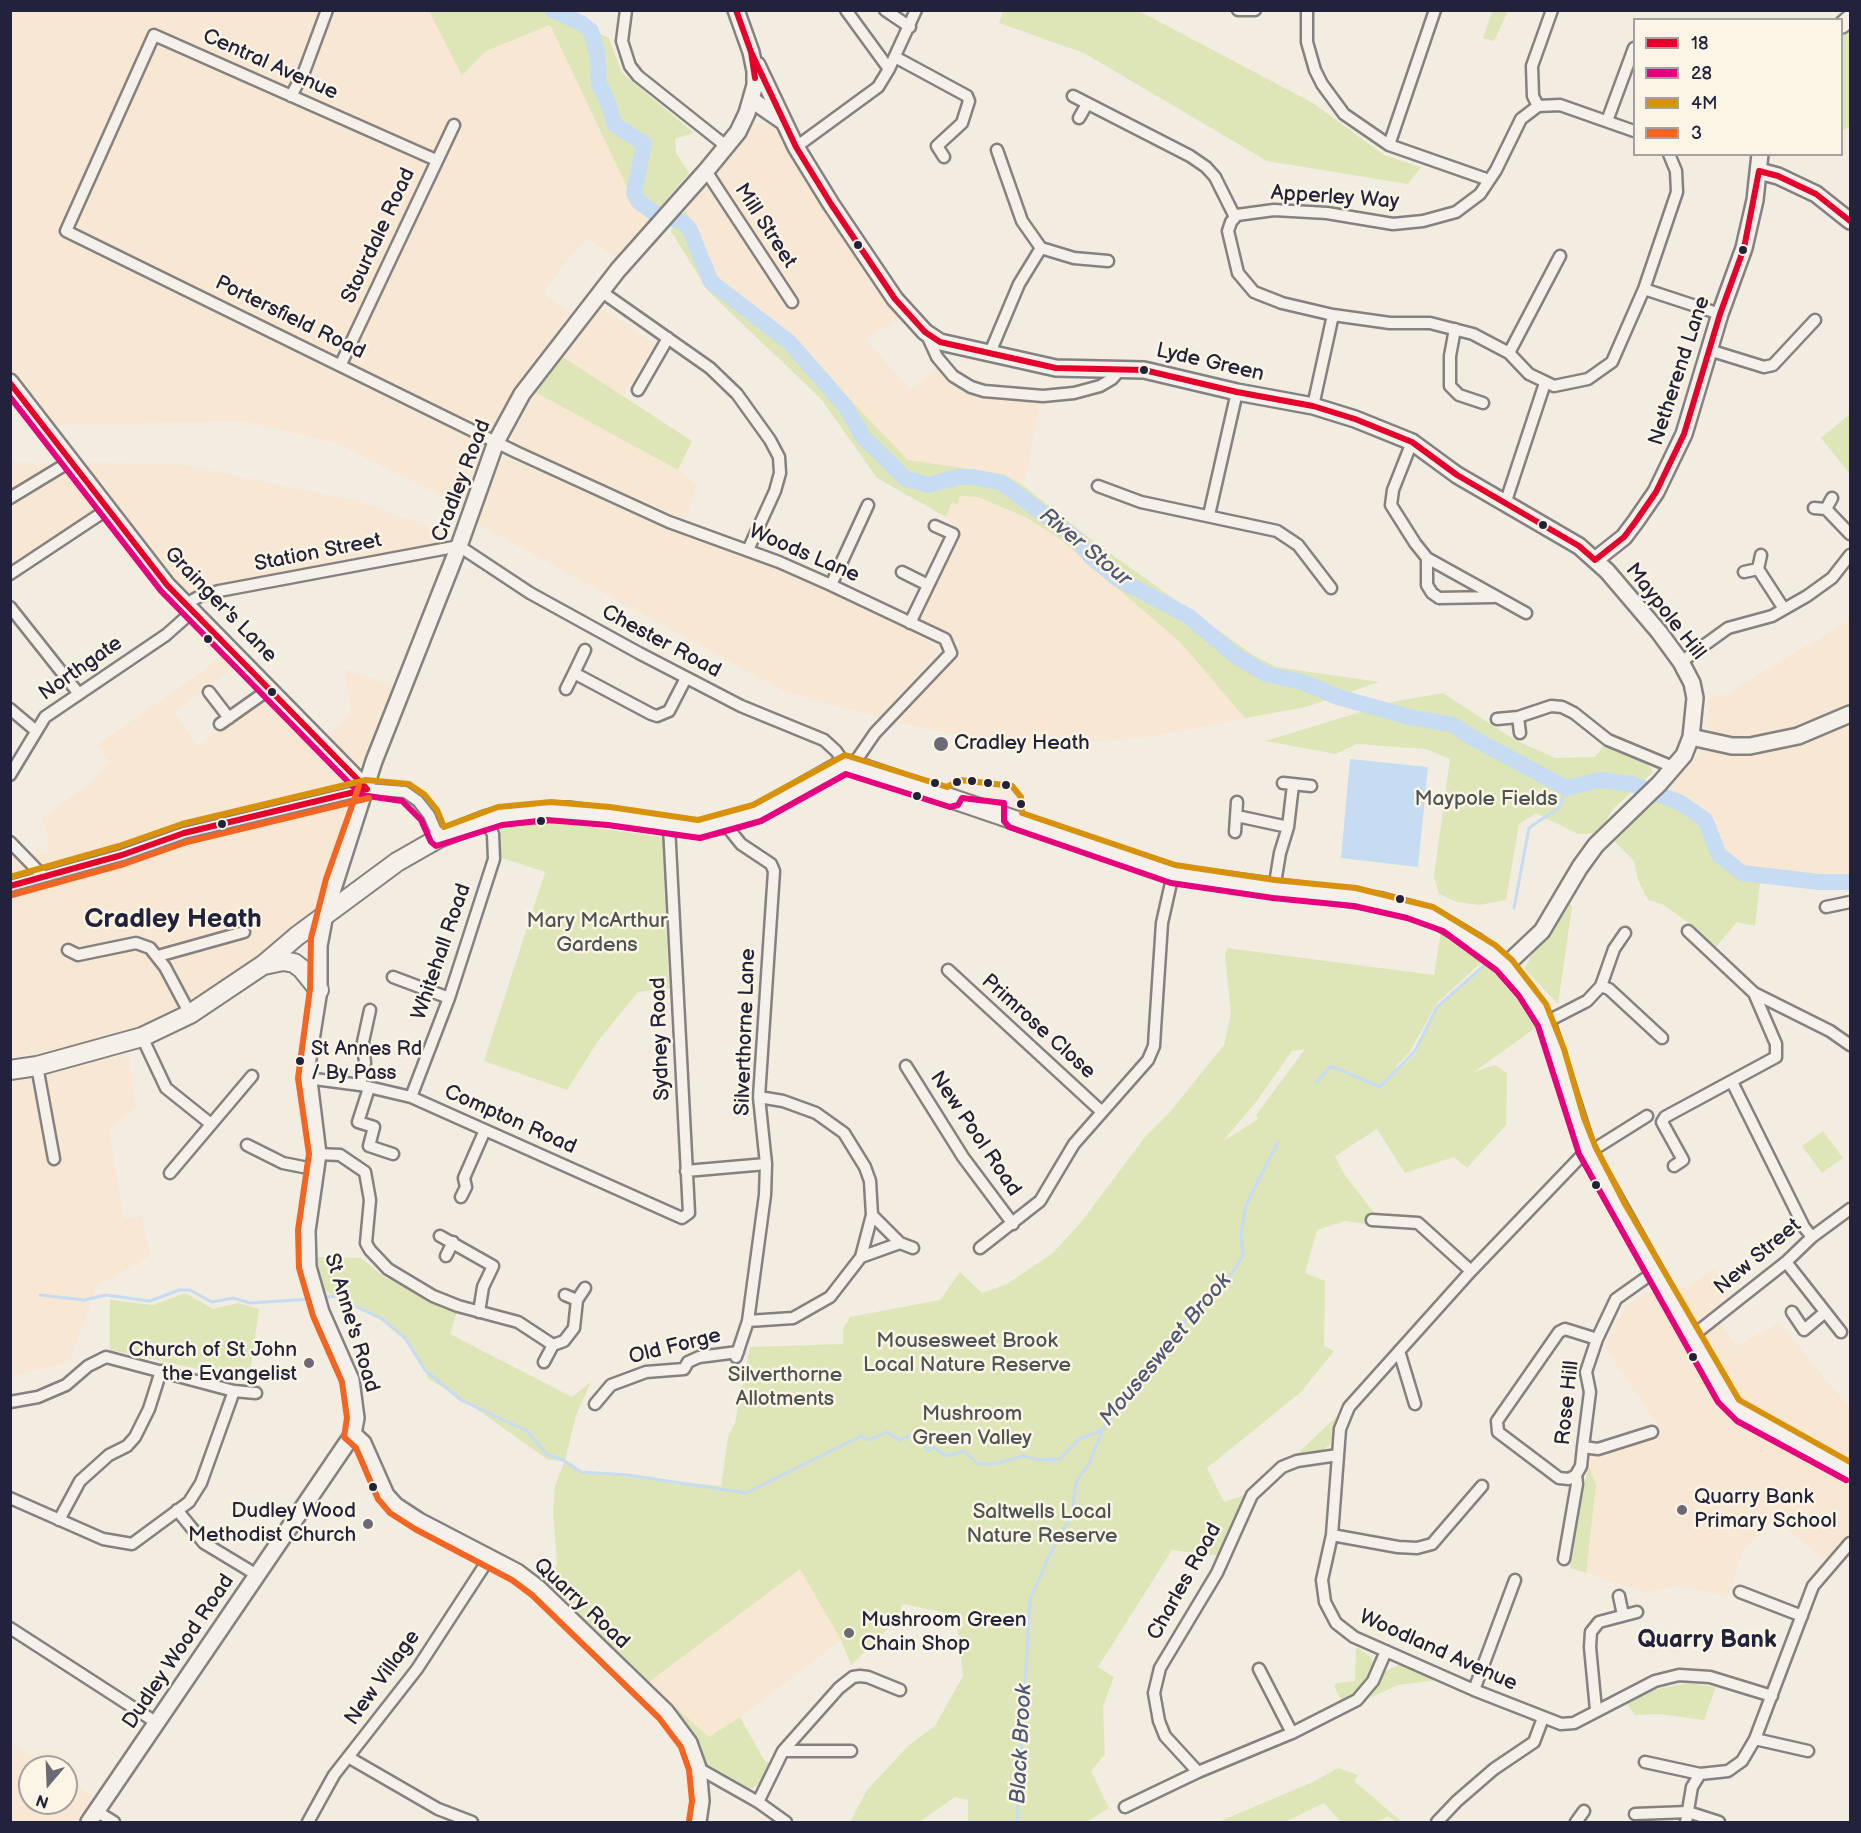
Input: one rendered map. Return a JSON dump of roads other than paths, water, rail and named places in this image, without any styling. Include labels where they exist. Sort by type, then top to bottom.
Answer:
[{"type":"main road","points":[[10,1070],[37,1066],[142,1037],[190,1014],[263,965],[325,914],[397,862],[440,838],[492,818],[568,811],[698,829],[725,824],[785,799],[849,764],[1173,874],[1274,889],[1355,897],[1430,915],[1477,943],[1503,965],[1526,991],[1546,1022],[1587,1151],[1725,1397],[1737,1410],[1851,1472]]},
{"type":"main road","points":[[263,965],[284,961],[294,963],[319,990]]},
{"type":"street","points":[[291,96],[304,72],[327,10]]},
{"type":"street","points":[[626,10],[622,41],[630,66],[638,76],[726,146]]},
{"type":"street","points":[[736,10],[751,52],[755,78],[752,100]]},
{"type":"street","points":[[846,10],[890,69]]},
{"type":"street","points":[[885,10],[910,27]]},
{"type":"street","points":[[796,147],[872,93],[890,69],[916,10]]},
{"type":"street","points":[[1238,10],[1255,10]]},
{"type":"street","points":[[1306,10],[1307,42],[1322,84],[1344,114],[1389,145],[1489,180]]},
{"type":"street","points":[[1389,145],[1435,10]]},
{"type":"street","points":[[1552,10],[1532,66],[1533,96],[1538,105],[1560,105],[1633,130]]},
{"type":"street","name":"Central Avenue","points":[[66,231],[154,34],[436,160]]},
{"type":"street","name":"Lyde Green","points":[[751,52],[796,147],[895,299],[925,332],[940,342],[989,355],[1056,368],[1144,370],[1237,392],[1313,406],[1355,419],[1412,442],[1457,475],[1580,546],[1601,566]]},
{"type":"street","points":[[1607,121],[1633,53]]},
{"type":"street","points":[[895,57],[967,96],[969,101],[962,123],[933,142],[944,157]]},
{"type":"street","points":[[1073,96],[1190,156],[1206,167],[1215,177],[1235,217],[1228,231],[1234,261],[1243,281],[1254,292],[1273,300],[1332,315],[1390,323],[1430,323],[1455,329],[1488,341],[1509,353],[1529,374],[1545,383],[1564,386],[1588,379],[1612,362],[1644,289],[1677,192],[1676,171],[1670,156]]},
{"type":"street","name":"Cradley Road","points":[[367,789],[374,761],[459,546],[496,442],[522,394],[602,292],[738,132],[752,100]]},
{"type":"street","name":"Lyde Green","points":[[752,100],[784,122]]},
{"type":"street","points":[[1079,118],[1087,104]]},
{"type":"street","name":"Apperley Way","points":[[1235,217],[1274,210],[1327,213],[1393,224],[1440,218],[1468,205],[1489,180],[1521,119],[1538,105]]},
{"type":"street","name":"Stourdale Road","points":[[341,364],[454,125]]},
{"type":"street","points":[[997,150],[1022,221],[1041,248],[1074,258],[1108,261]]},
{"type":"street","name":"Netherend Lane","points":[[1601,566],[1656,492],[1684,434],[1720,314],[1744,248],[1760,156]]},
{"type":"street","name":"Mill Street","points":[[706,171],[792,302]]},
{"type":"street","points":[[1759,171],[1778,176],[1807,189],[1841,212],[1851,222]]},
{"type":"street","name":"Portersfield Road","points":[[66,231],[496,442]]},
{"type":"street","points":[[989,355],[1019,284],[1041,248]]},
{"type":"street","points":[[1509,353],[1560,256]]},
{"type":"street","points":[[1644,289],[1720,314]]},
{"type":"street","points":[[602,292],[710,368],[737,394],[770,440],[779,457],[780,473],[775,491],[748,550]]},
{"type":"street","points":[[1313,406],[1332,315]]},
{"type":"street","points":[[1709,350],[1764,367],[1773,365],[1815,320]]},
{"type":"street","points":[[1455,329],[1450,356],[1450,386],[1459,395],[1483,403]]},
{"type":"street","points":[[925,332],[937,357],[953,376],[971,387],[984,391],[1042,396],[1074,393],[1100,386],[1122,369]]},
{"type":"street","points":[[638,390],[668,338]]},
{"type":"street","name":"Grainger's Lane","points":[[10,382],[167,585],[271,688],[367,789]]},
{"type":"street","points":[[1505,504],[1545,383]]},
{"type":"street","points":[[1209,515],[1237,392]]},
{"type":"street","name":"Woods Lane","points":[[496,442],[669,522],[748,550],[831,585],[945,639],[951,653],[875,733],[849,764]]},
{"type":"street","points":[[1412,442],[1393,490],[1390,505],[1427,558],[1522,611],[1512,619]]},
{"type":"street","points":[[10,498],[71,461]]},
{"type":"street","points":[[1098,486],[1141,502],[1277,531],[1298,544],[1331,588]]},
{"type":"street","points":[[1832,498],[1820,508],[1851,534]]},
{"type":"street","points":[[831,585],[868,505]]},
{"type":"street","points":[[10,574],[108,509]]},
{"type":"street","points":[[910,624],[953,534],[935,526]]},
{"type":"street","name":"Station Street","points":[[189,608],[200,596],[219,591],[459,546]]},
{"type":"street","name":"Chester Road","points":[[459,546],[530,593],[686,678],[741,706],[824,740],[849,764]]},
{"type":"street","points":[[1761,555],[1758,569],[1784,609]]},
{"type":"street","points":[[1681,662],[1728,628],[1772,616],[1784,609],[1832,578],[1851,555]]},
{"type":"street","points":[[1427,558],[1427,585],[1439,598],[1495,597]]},
{"type":"street","name":"Maypole Hill","points":[[1503,965],[1542,931],[1580,867],[1596,845],[1659,784],[1684,755],[1691,736],[1695,698],[1692,683],[1681,662],[1601,566]]},
{"type":"street","points":[[1744,572],[1758,569]]},
{"type":"street","points":[[902,572],[928,585]]},
{"type":"street","points":[[10,607],[79,694]]},
{"type":"street","name":"Northgate","points":[[10,776],[35,730],[45,717],[166,635],[189,608]]},
{"type":"street","points":[[566,688],[585,650]]},
{"type":"street","points":[[574,673],[657,716],[664,714],[673,706],[686,678]]},
{"type":"street","points":[[209,692],[224,721],[271,688]]},
{"type":"street","points":[[1497,719],[1518,717],[1532,711],[1562,707],[1574,713],[1608,740],[1673,767]]},
{"type":"street","points":[[10,709],[35,730]]},
{"type":"street","points":[[1691,736],[1732,746],[1750,746],[1798,736],[1851,714]]},
{"type":"street","points":[[1518,717],[1520,733]]},
{"type":"street","points":[[1274,889],[1280,853],[1288,827],[1288,784],[1311,786]]},
{"type":"street","points":[[10,886],[122,855],[184,833],[367,789],[405,792],[418,801],[429,815],[440,838]]},
{"type":"street","name":"St Anne's Road","points":[[356,1413],[351,1380],[321,1312],[308,1267],[307,1231],[318,1162],[307,1078],[319,990],[319,946],[325,914],[367,789]]},
{"type":"street","points":[[1235,832],[1237,802]]},
{"type":"street","points":[[1237,816],[1288,827]]},
{"type":"street","name":"Whitehall Road","points":[[411,1097],[448,998],[494,859],[492,818]]},
{"type":"street","name":"Silverthorne Lane","points":[[725,824],[741,844],[771,864],[774,871],[759,1097],[766,1164],[765,1195],[746,1334]]},
{"type":"street","name":"Sydney Road","points":[[669,826],[689,1213]]},
{"type":"street","points":[[10,842],[43,876]]},
{"type":"street","name":"New Pool Road","points":[[980,1248],[1040,1201],[1074,1144],[1137,1075],[1154,1046],[1162,922],[1173,874]]},
{"type":"street","points":[[1826,906],[1851,902]]},
{"type":"street","points":[[1688,931],[1754,993],[1830,1031],[1851,1045]]},
{"type":"street","points":[[159,956],[244,932]]},
{"type":"street","points":[[1546,1022],[1587,1001],[1601,986],[1614,949],[1625,933]]},
{"type":"street","points":[[68,950],[78,955],[135,943],[150,948],[159,956],[190,1014]]},
{"type":"street","name":"Primrose Close","points":[[948,970],[1102,1112]]},
{"type":"street","points":[[393,977],[448,998]]},
{"type":"street","points":[[1601,986],[1609,989],[1662,1038]]},
{"type":"street","points":[[1674,1166],[1683,1161],[1662,1122],[1665,1117],[1776,1057],[1778,1052],[1754,993]]},
{"type":"street","points":[[370,1010],[363,1042],[364,1086],[353,1120],[374,1127],[369,1146],[393,1154]]},
{"type":"street","points":[[142,1037],[166,1088],[211,1124]]},
{"type":"street","points":[[37,1066],[54,1159]]},
{"type":"street","name":"New Pool Road","points":[[906,1066],[963,1157],[1013,1224]]},
{"type":"street","points":[[170,1173],[252,1076]]},
{"type":"street","name":"Compton Road","points":[[307,1078],[364,1086],[411,1097],[682,1218],[689,1213]]},
{"type":"street","points":[[1732,1082],[1804,1227],[1812,1237]]},
{"type":"street","points":[[748,1321],[794,1318],[831,1297],[861,1257],[872,1215],[870,1181],[865,1167],[844,1133],[816,1113],[783,1101],[759,1097]]},
{"type":"street","name":"Woodland Avenue","points":[[1647,1116],[1587,1151],[1471,1271],[1349,1407],[1340,1430],[1332,1534],[1322,1580],[1322,1591],[1330,1613],[1343,1630],[1354,1637],[1474,1690],[1561,1724],[1574,1723],[1655,1681],[1688,1674],[1717,1678],[1772,1696]]},
{"type":"street","points":[[461,1197],[466,1187],[464,1179],[485,1130]]},
{"type":"street","points":[[248,1145],[283,1163],[318,1162],[340,1155],[365,1172],[370,1200],[366,1243],[380,1262],[433,1296],[479,1312],[519,1322],[553,1346]]},
{"type":"street","points":[[686,1171],[766,1164]]},
{"type":"street","name":"New Street","points":[[1691,1337],[1786,1262],[1812,1237],[1851,1209]]},
{"type":"street","points":[[872,1215],[900,1243],[913,1248]]},
{"type":"street","points":[[1372,1220],[1418,1223],[1471,1271]]},
{"type":"street","points":[[440,1236],[498,1268],[483,1287],[479,1312]]},
{"type":"street","points":[[446,1256],[453,1242]]},
{"type":"street","points":[[861,1257],[900,1243]]},
{"type":"street","points":[[1786,1262],[1841,1332]]},
{"type":"street","name":"Rose Hill","points":[[1564,1559],[1577,1484],[1576,1475],[1581,1466],[1590,1392],[1586,1372],[1597,1339],[1616,1299],[1654,1272]]},
{"type":"street","points":[[544,1362],[553,1346],[564,1341],[574,1328],[578,1300],[585,1288]]},
{"type":"street","points":[[565,1295],[578,1300]]},
{"type":"street","points":[[1792,1312],[1804,1330],[1824,1313]]},
{"type":"street","points":[[1576,1475],[1569,1479],[1559,1478],[1498,1432],[1497,1421],[1559,1332],[1570,1330],[1597,1339]]},
{"type":"street","name":"Old Forge","points":[[596,1404],[611,1385],[646,1372],[684,1369],[688,1362],[699,1357],[737,1354],[746,1334]]},
{"type":"street","points":[[1399,1351],[1414,1404]]},
{"type":"street","points":[[10,1402],[38,1397],[66,1385],[88,1366],[106,1357],[234,1391],[256,1393]]},
{"type":"street","points":[[59,1520],[80,1481],[109,1455],[127,1446],[135,1437],[149,1409],[160,1371]]},
{"type":"street","points":[[10,1498],[103,1539],[132,1544],[189,1502],[201,1483],[234,1391]]},
{"type":"street","name":"Dudley Wood Road","points":[[93,1817],[353,1434],[356,1413]]},
{"type":"street","points":[[1583,1448],[1598,1449],[1652,1432]]},
{"type":"street","name":"Quarry Road","points":[[353,1434],[363,1443],[386,1495],[396,1506],[419,1521],[517,1572],[538,1588],[666,1712],[689,1743],[698,1768],[701,1802],[698,1822]]},
{"type":"street","name":"Charles Road","points":[[1198,1772],[1165,1736],[1159,1721],[1154,1694],[1160,1668],[1217,1573],[1247,1505],[1258,1487],[1282,1467],[1297,1461],[1338,1455]]},
{"type":"street","points":[[1332,1534],[1378,1545],[1417,1548],[1432,1544],[1482,1486]]},
{"type":"street","points":[[177,1510],[204,1543],[257,1575]]},
{"type":"street","points":[[1645,1762],[1700,1774],[1733,1769],[1748,1753],[1755,1739],[1813,1586],[1851,1543]]},
{"type":"street","name":"New Village","points":[[309,1822],[334,1775],[417,1669],[490,1557]]},
{"type":"street","points":[[1474,1690],[1515,1580]]},
{"type":"street","points":[[1740,1592],[1802,1616]]},
{"type":"street","points":[[1619,1596],[1623,1615]]},
{"type":"street","points":[[1596,1710],[1590,1647],[1591,1632],[1599,1622],[1637,1612]]},
{"type":"street","points":[[10,1628],[157,1722]]},
{"type":"street","points":[[1125,1807],[1198,1772],[1292,1733],[1357,1700],[1373,1681],[1386,1651]]},
{"type":"street","points":[[1260,1669],[1292,1733]]},
{"type":"street","points":[[758,1802],[783,1751],[839,1688],[853,1677],[868,1677],[900,1690]]},
{"type":"street","points":[[1437,1822],[1494,1769],[1534,1742],[1543,1718]]},
{"type":"street","points":[[1755,1739],[1808,1751]]},
{"type":"street","points":[[783,1751],[851,1751]]},
{"type":"street","points":[[348,1757],[438,1809],[472,1822]]},
{"type":"street","points":[[698,1768],[758,1802],[786,1822]]},
{"type":"street","points":[[1687,1817],[1692,1787],[1700,1774]]},
{"type":"street","points":[[1576,1822],[1584,1811]]},
{"type":"street","points":[[1635,1814],[1687,1817],[1719,1822]]},
{"type":"street","points":[[93,1817],[114,1822]]},
{"type":"water","points":[[1350,759],[1428,767],[1418,867],[1341,858]]},
{"type":"waterway","name":"River Stour","points":[[552,10],[581,23],[591,31],[597,53],[599,84],[609,105],[614,124],[644,144],[634,193],[639,202],[656,214],[682,222],[689,228],[711,282],[789,342],[845,406],[863,437],[906,479],[929,485],[958,477],[973,477],[1002,483],[1077,539],[1090,556],[1118,579],[1188,616],[1237,657],[1266,674],[1302,682],[1338,697],[1409,717],[1453,725],[1566,788],[1600,780],[1632,784],[1681,803],[1705,820],[1719,855],[1742,873],[1819,882],[1850,882]]},
{"type":"waterway","points":[[1514,908],[1529,828],[1560,807],[1566,788]]},
{"type":"waterway","points":[[1316,1083],[1331,1066],[1380,1087],[1415,1051],[1437,1007],[1487,963]]},
{"type":"waterway","name":"Mousesweet Brook","points":[[322,1298],[334,1296],[382,1319],[405,1338],[425,1370],[461,1400],[527,1431],[546,1454],[565,1461],[581,1472],[628,1475],[746,1493],[861,1436],[869,1440],[887,1432],[900,1440],[916,1433],[928,1451],[934,1448],[946,1456],[964,1451],[978,1464],[995,1464],[1023,1456],[1039,1460],[1060,1459],[1079,1439],[1102,1430],[1187,1319],[1212,1299],[1230,1276],[1243,1256],[1241,1234],[1246,1205],[1278,1142]]},
{"type":"waterway","name":"Mousesweet Brook","points":[[40,1295],[84,1300],[106,1295],[150,1301],[179,1290],[190,1290],[212,1302],[233,1298],[250,1303],[312,1299]]},
{"type":"waterway","name":"Black Brook","points":[[1017,1822],[1030,1600],[1048,1558],[1072,1514],[1076,1482],[1090,1462],[1102,1431]]},
{"type":"place","name":"Cradley Heath","points":[[941,744]]},
{"type":"place","name":"St Annes Rd / By Pass","points":[[300,1061]]},
{"type":"place","name":"Church of St John the Evangelist","points":[[309,1363]]},
{"type":"place","name":"Quarry Bank Primary School","points":[[1682,1510]]},
{"type":"place","name":"Dudley Wood Methodist Church","points":[[368,1524]]},
{"type":"place","name":"Mushroom Green Chain Shop","points":[[849,1633]]},
{"type":"district","name":"Cradley Heath","points":[[173,920]]},
{"type":"district","name":"Quarry Bank","points":[[1707,1641]]},
{"type":"park label","name":"Maypole Fields","points":[[1486,800]]},
{"type":"park label","name":"Mary McArthur Gardens","points":[[597,934]]},
{"type":"park label","name":"Mousesweet Brook Local Nature Reserve","points":[[967,1354]]},
{"type":"park label","name":"Silverthorne Allotments","points":[[785,1388]]},
{"type":"park label","name":"Mushroom Green Valley","points":[[972,1427]]},
{"type":"park label","name":"Saltwells Local Nature Reserve","points":[[1042,1525]]}]
